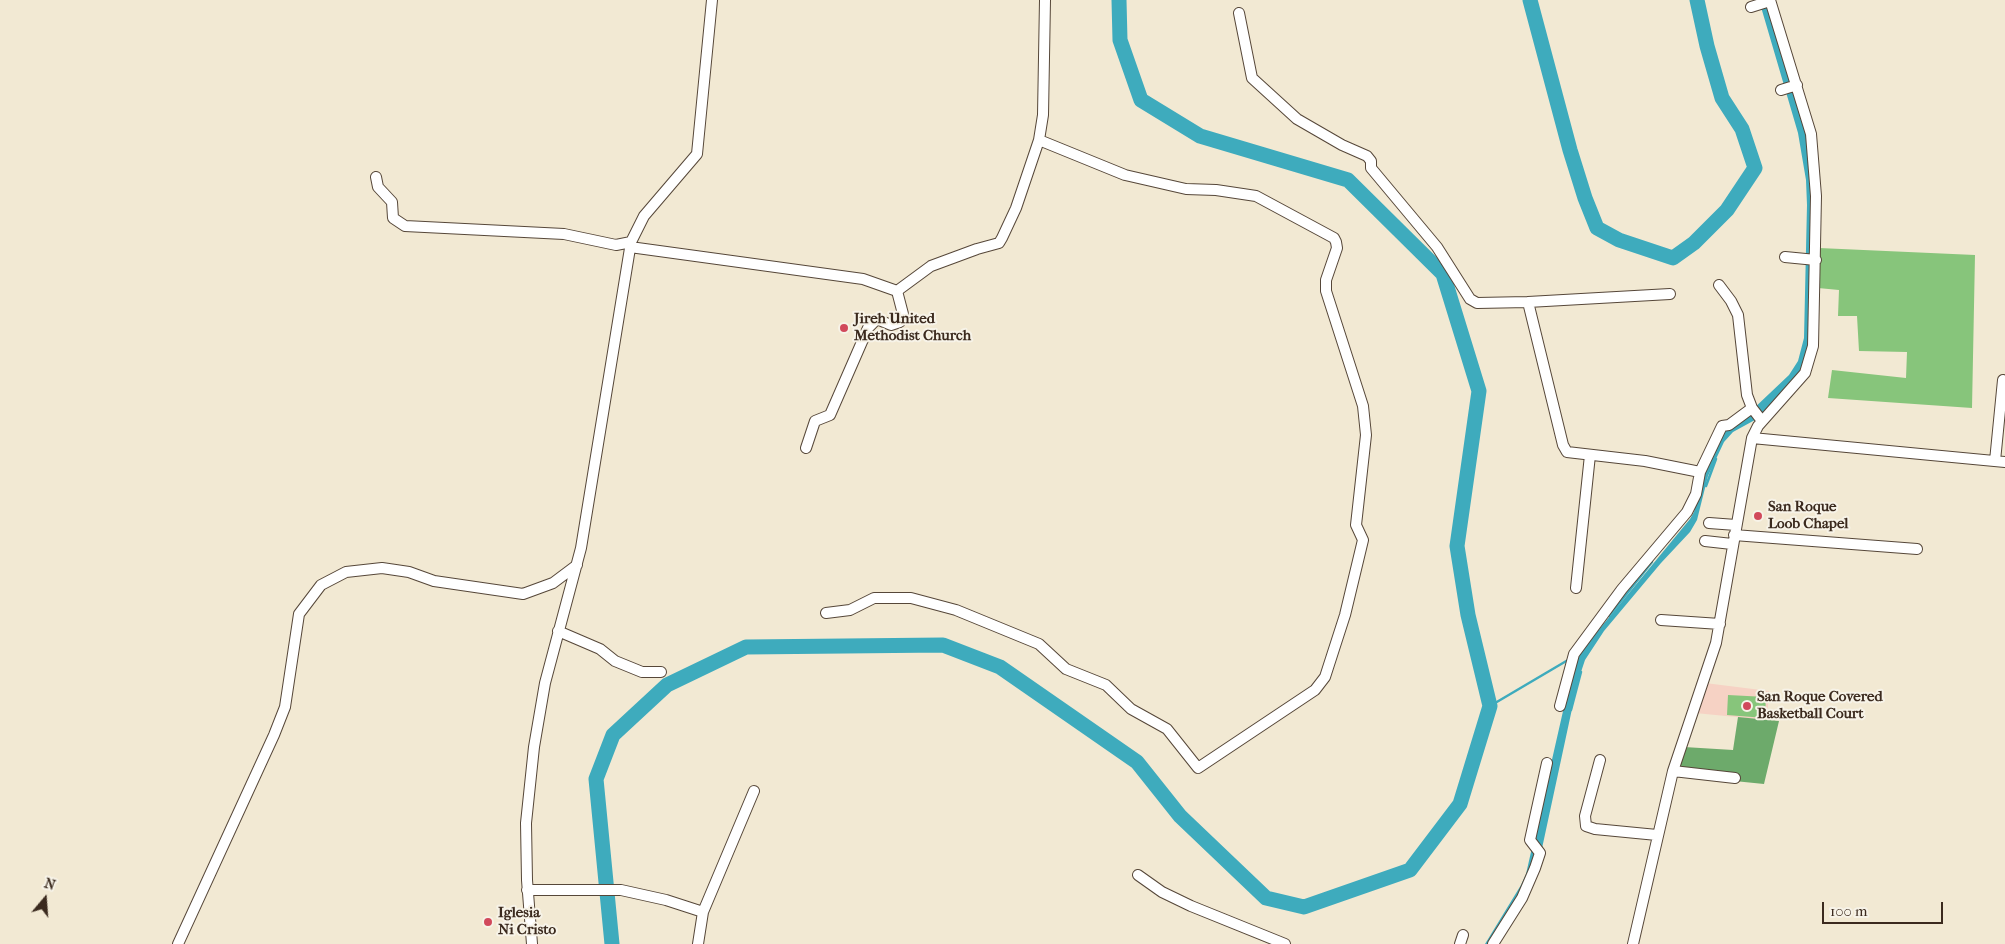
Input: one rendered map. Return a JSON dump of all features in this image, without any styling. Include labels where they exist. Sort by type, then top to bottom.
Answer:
[{"type":"street","points":[[532,944],[527,890],[526,823],[534,747],[545,683],[588,511],[631,245],[644,216],[696,154],[712,0]]},
{"type":"street","points":[[898,291],[931,266],[977,249],[999,244],[1016,208],[1039,140],[1043,115],[1045,0]]},
{"type":"street","points":[[1633,944],[1673,771],[1720,624],[1752,438],[1761,420],[1805,373],[1814,341],[1811,260],[1816,196],[1810,134],[1795,85],[1764,3]]},
{"type":"street","points":[[1239,13],[1252,78],[1297,119],[1342,145],[1367,156],[1371,161],[1371,168],[1437,247],[1470,299],[1477,303],[1528,302],[1670,294]]},
{"type":"street","points":[[1781,90],[1795,85]]},
{"type":"street","points":[[826,612],[850,610],[874,598],[911,598],[956,610],[1039,644],[1066,669],[1106,685],[1131,709],[1167,729],[1198,768],[1315,690],[1325,677],[1343,623],[1363,540],[1356,525],[1366,435],[1364,406],[1326,291],[1326,280],[1337,248],[1334,238],[1256,196],[1216,190],[1186,189],[1125,175],[1039,140]]},
{"type":"street","points":[[376,177],[378,187],[392,202],[393,218],[405,226],[564,234],[616,245],[631,245],[863,279],[898,291]]},
{"type":"street","points":[[1785,257],[1811,260]]},
{"type":"street","points":[[1719,285],[1731,301],[1738,316],[1747,395],[1752,408],[1761,420]]},
{"type":"street","points":[[806,448],[816,421],[830,416],[868,328],[875,321],[879,320],[891,325],[900,322],[903,314],[898,291]]},
{"type":"street","points":[[1528,302],[1563,445],[1567,452],[1645,462],[1700,472]]},
{"type":"street","points":[[1752,438],[2000,462],[2003,380]]},
{"type":"street","points":[[1560,706],[1574,654],[1627,583],[1687,512],[1696,494],[1700,472],[1722,426],[1729,424],[1752,408]]},
{"type":"street","points":[[1576,588],[1590,455]]},
{"type":"street","points":[[1709,523],[1734,535]]},
{"type":"street","points":[[1705,541],[1734,535],[1917,548]]},
{"type":"street","points":[[178,944],[274,735],[285,707],[299,614],[322,585],[346,572],[382,568],[409,572],[434,582],[522,594],[553,583],[576,565]]},
{"type":"street","points":[[1661,620],[1720,624]]},
{"type":"street","points":[[558,631],[600,649],[615,661],[642,672],[661,672]]},
{"type":"street","points":[[1600,760],[1585,816],[1584,822],[1586,826],[1595,829],[1658,835]]},
{"type":"street","points":[[1493,944],[1529,884],[1540,852],[1530,840],[1547,763]]},
{"type":"street","points":[[1673,771],[1735,778]]},
{"type":"street","points":[[698,944],[703,912],[754,791]]},
{"type":"street","points":[[1138,875],[1162,892],[1191,906],[1286,944]]},
{"type":"street","points":[[527,890],[621,890],[666,900],[703,912]]},
{"type":"shaded area","points":[[1705,683],[1769,691],[1767,720],[1695,713]]},
{"type":"green space","points":[[1819,248],[1975,255],[1972,408],[1828,398],[1832,370],[1906,378],[1907,352],[1859,351],[1857,316],[1838,316],[1839,290],[1818,288]]},
{"type":"green space","name":"San Roque Covered Basketball Court","points":[[1728,695],[1766,697],[1765,718],[1727,715]]},
{"type":"green space","points":[[1738,717],[1779,721],[1764,784],[1675,775],[1684,747],[1733,750]]},
{"type":"water","points":[[1767,0],[1808,134],[1812,182],[1812,340],[1804,366],[1764,415],[1733,432],[1724,442],[1708,476],[1697,520],[1690,532],[1661,563],[1604,631],[1585,660],[1578,681],[1541,853],[1498,944],[1485,944],[1526,874],[1571,676],[1578,655],[1690,519],[1694,512],[1702,475],[1718,440],[1727,429],[1751,411],[1789,375],[1798,361],[1804,338],[1806,180],[1798,133],[1761,7]]},
{"type":"waterway","points":[[612,944],[596,779],[613,735],[667,685],[746,647],[943,645],[1000,667],[1137,762],[1180,816],[1266,898],[1304,907],[1410,870],[1460,804],[1490,706],[1468,615],[1457,546],[1479,391],[1443,274],[1348,180],[1200,136],[1141,100],[1120,40],[1119,0]]},
{"type":"waterway","points":[[1530,0],[1570,150],[1585,198],[1597,228],[1619,240],[1673,258],[1694,243],[1727,210],[1755,168],[1742,129],[1722,98],[1707,46],[1697,0]]},
{"type":"waterway","points":[[1706,486],[1716,459]]},
{"type":"waterway","points":[[1609,616],[1652,562]]},
{"type":"waterway","points":[[1490,706],[1568,660]]},
{"type":"waterway","points":[[1571,710],[1581,672]]},
{"type":"place","name":"Jireh United Methodist Church","points":[[844,328]]},
{"type":"place","name":"San Roque Loob Chapel","points":[[1758,516]]},
{"type":"place","name":"San Roque Covered Basketball Court","points":[[1747,706]]},
{"type":"place","name":"Iglesia Ni Cristo","points":[[488,922]]}]
